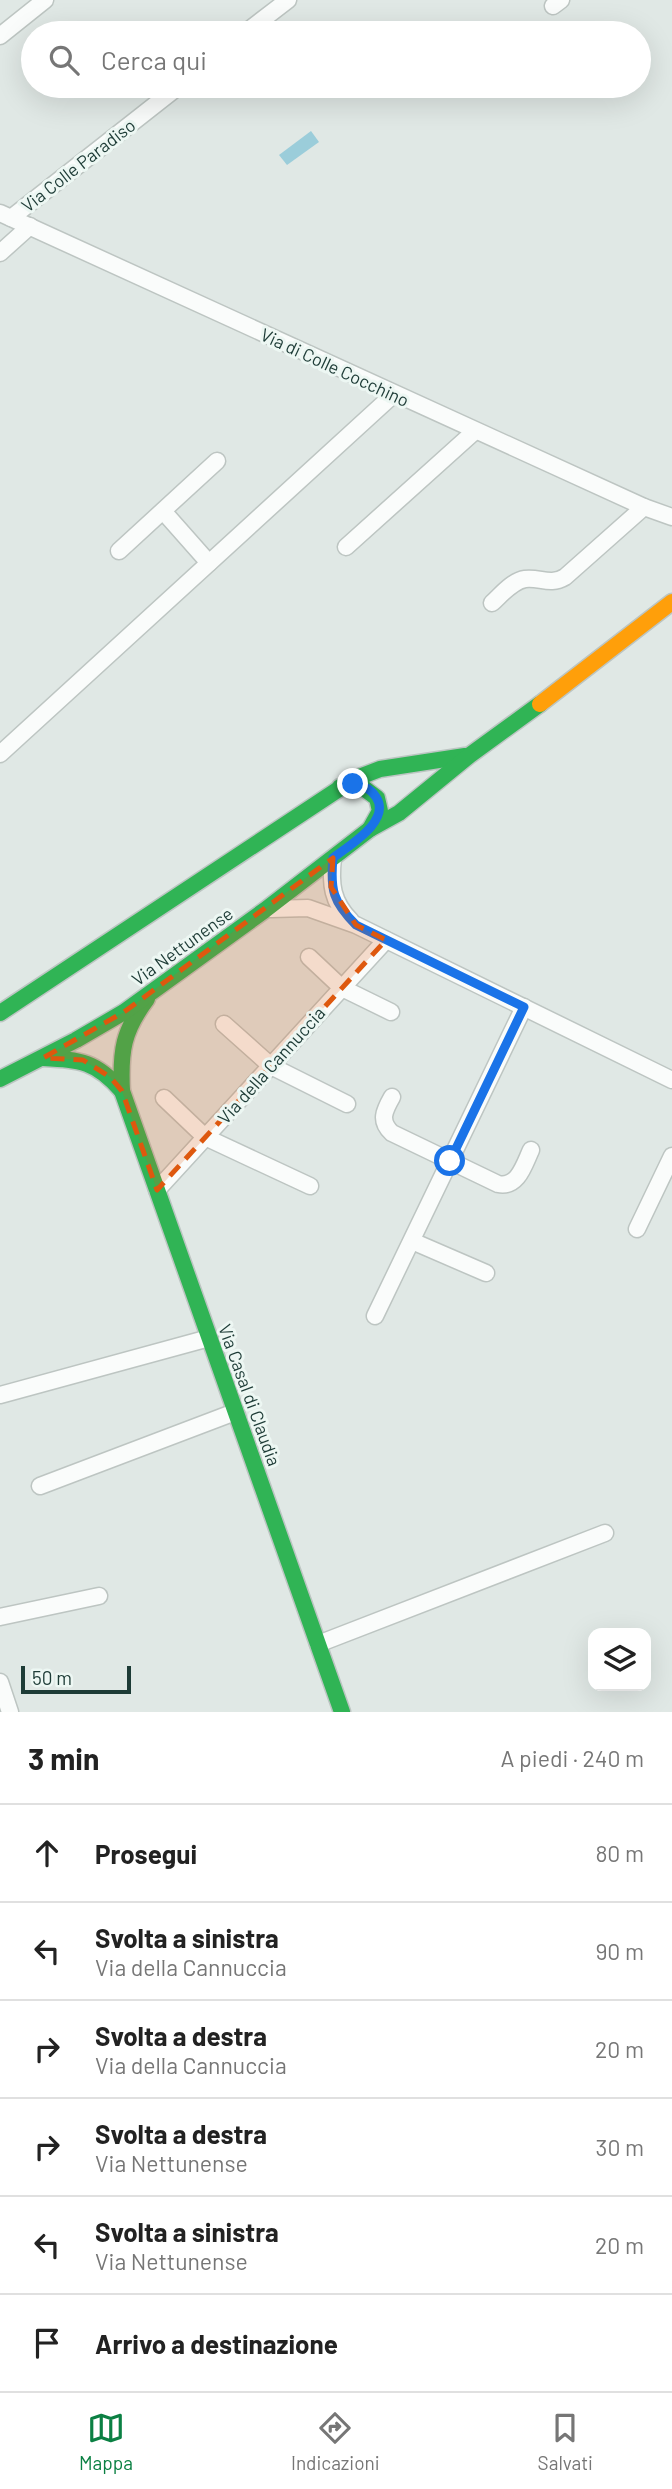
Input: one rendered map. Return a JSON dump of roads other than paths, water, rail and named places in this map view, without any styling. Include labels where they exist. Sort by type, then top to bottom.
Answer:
[{"type":"main road","name":"Via Nettunense","points":[[2,1078],[99,1028],[153,991],[370,829],[399,813],[470,755],[564,687],[672,602]]},
{"type":"main road","name":"Via Nettunense","points":[[0,1013],[340,786],[380,769],[470,755]]},
{"type":"main road","points":[[340,786],[362,786],[377,798],[380,811],[370,829]]},
{"type":"main road","name":"Via Casal di Claudia","points":[[153,991],[121,1042],[122,1091],[342,1712]]},
{"type":"main road","name":"Via Casal di Claudia","points":[[43,1058],[89,1062],[103,1070],[122,1091]]},
{"type":"street","points":[[0,36],[45,0]]},
{"type":"street","points":[[261,21],[288,0]]},
{"type":"street","name":"Via Colle Paradiso","points":[[5,216],[163,98]]},
{"type":"street","name":"Via di Colle Cocchino","points":[[5,216],[644,507],[672,517]]},
{"type":"street","points":[[0,253],[30,226]]},
{"type":"street","points":[[0,754],[394,394]]},
{"type":"street","points":[[346,547],[475,430]]},
{"type":"street","points":[[119,551],[217,461]]},
{"type":"street","points":[[492,603],[520,580],[548,582],[565,577],[644,507]]},
{"type":"street","points":[[163,511],[209,564]]},
{"type":"street","points":[[333,858],[331,882],[335,899],[356,925]]},
{"type":"street","points":[[265,910],[308,908],[356,925],[672,1080]]},
{"type":"street","name":"Via della Cannuccia","points":[[157,1190],[386,940]]},
{"type":"street","points":[[309,957],[342,988],[391,1012]]},
{"type":"street","points":[[0,1005],[38,986]]},
{"type":"street","points":[[375,1316],[524,1007]]},
{"type":"street","points":[[224,1024],[271,1066],[348,1104]]},
{"type":"street","points":[[391,1097],[383,1116],[389,1130],[505,1185],[517,1178],[531,1150]]},
{"type":"street","points":[[164,1098],[205,1137],[310,1186]]},
{"type":"street","points":[[636,1229],[672,1156]]},
{"type":"street","points":[[412,1241],[486,1273]]},
{"type":"street","points":[[0,1395],[209,1338]]},
{"type":"street","points":[[40,1486],[235,1412]]},
{"type":"street","points":[[318,1644],[605,1533]]},
{"type":"street","points":[[0,1617],[99,1596]]},
{"type":"street","points":[[0,1682],[10,1712]]},
{"type":"water","points":[[311,131],[319,142],[287,165],[279,155]]}]
